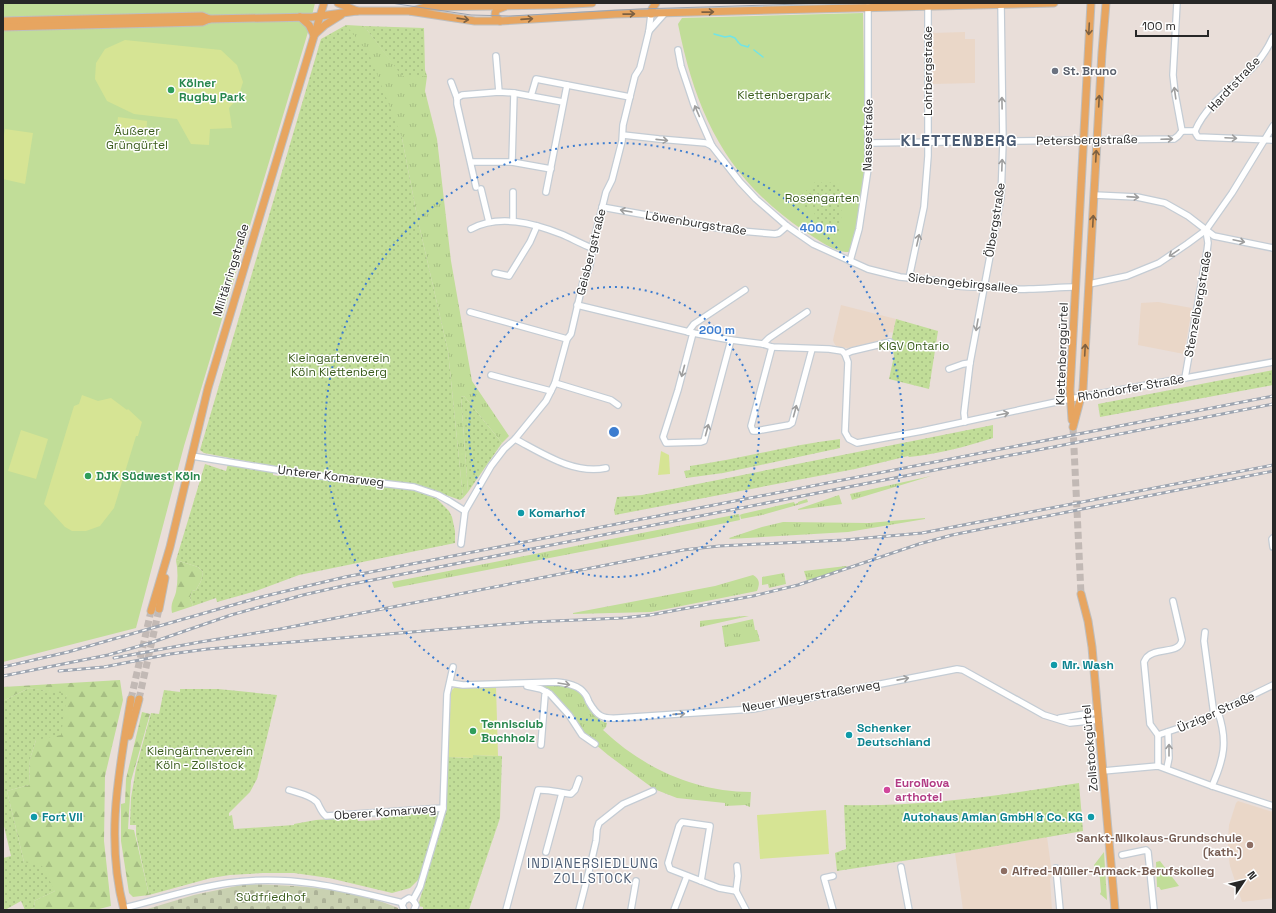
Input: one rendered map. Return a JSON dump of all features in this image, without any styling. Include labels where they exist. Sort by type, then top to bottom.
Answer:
[{"type":"main road","name":"Militärringstraße","points":[[151,611],[170,547],[208,388],[324,3]]},
{"type":"main road","points":[[338,3],[357,12]]},
{"type":"main road","points":[[409,11],[426,7],[491,4],[592,3]]},
{"type":"main road","points":[[3,28],[184,23],[202,22],[209,19],[300,17],[357,12],[409,11],[475,20],[500,21],[615,14],[652,7],[666,13],[912,7],[929,5],[1054,3]]},
{"type":"main road","name":"Klettenberggürtel","points":[[1091,3],[1075,287],[1070,399],[1072,427],[1083,389],[1106,3]]},
{"type":"main road","points":[[500,21],[495,16],[495,12],[497,9],[508,5]]},
{"type":"main road","points":[[300,17],[309,25],[314,35],[325,25],[345,13]]},
{"type":"main road","points":[[3,21],[202,16],[209,19]]},
{"type":"main road","points":[[1088,50],[1090,54],[1095,55],[1102,52]]},
{"type":"main road","name":"Militärringstraße","points":[[159,609],[170,547]]},
{"type":"main road","name":"Zollstockgürtel","points":[[1081,594],[1088,621],[1092,647],[1114,910]]},
{"type":"main road","points":[[116,910],[124,909],[115,857],[114,832],[118,774],[131,699]]},
{"type":"main road","points":[[118,774],[138,699]]},
{"type":"street","points":[[1177,3],[1173,75],[1182,131]]},
{"type":"street","name":"Ölbergstraße","points":[[965,422],[964,413],[970,363],[1001,197],[1003,142],[1001,4]]},
{"type":"street","name":"Lohrbergstraße","points":[[909,278],[924,207],[928,142],[927,62],[929,5]]},
{"type":"street","name":"Geisbergstraße","points":[[465,511],[491,466],[504,449],[515,439],[541,408],[555,383],[566,339],[571,334],[583,282],[587,275],[592,257],[592,248],[606,192],[612,180],[635,76],[640,68],[652,7]]},
{"type":"street","name":"Nassestraße","points":[[850,261],[859,229],[868,169],[868,7]]},
{"type":"street","points":[[648,31],[666,13]]},
{"type":"street","name":"Hardtstraße","points":[[1195,131],[1212,106],[1253,67],[1270,44],[1273,37]]},
{"type":"street","name":"Siebengebirgsallee","points":[[678,50],[681,66],[694,105],[712,146],[745,187],[787,226],[813,244],[868,269],[900,278],[984,287],[1008,287],[1023,289],[1057,286],[1075,287]]},
{"type":"street","points":[[496,56],[499,92]]},
{"type":"street","points":[[531,96],[536,79],[630,97]]},
{"type":"street","points":[[451,82],[457,98],[457,104],[471,162],[489,222]]},
{"type":"street","points":[[546,192],[567,85]]},
{"type":"street","points":[[457,98],[462,95],[499,92],[514,93],[563,102]]},
{"type":"street","points":[[512,162],[514,93]]},
{"type":"street","points":[[1089,284],[1127,276],[1159,263],[1206,230],[1232,193],[1273,126]]},
{"type":"street","name":"Petersbergstraße","points":[[868,143],[1174,139],[1182,131],[1195,131],[1198,137],[1273,140]]},
{"type":"street","points":[[623,135],[706,143],[712,146]]},
{"type":"street","points":[[471,162],[512,162],[551,169]]},
{"type":"street","points":[[513,192],[513,221]]},
{"type":"street","points":[[1094,195],[1137,197],[1165,203],[1179,210],[1214,236],[1273,248]]},
{"type":"street","name":"Löwenburgstraße","points":[[602,207],[729,230],[775,234],[780,233],[787,226]]},
{"type":"street","points":[[471,229],[489,222],[513,221],[537,226],[592,248]]},
{"type":"street","points":[[495,273],[509,276],[530,242],[537,226]]},
{"type":"street","name":"Stenzelbergstraße","points":[[1185,378],[1207,251],[1208,243],[1206,230]]},
{"type":"street","points":[[731,340],[704,441],[666,443],[663,437],[678,390],[690,332],[694,324],[746,290]]},
{"type":"street","points":[[577,305],[690,332],[731,340],[763,344],[772,347],[829,349],[845,354],[890,342]]},
{"type":"street","points":[[470,312],[566,339]]},
{"type":"street","points":[[763,344],[769,338],[807,312]]},
{"type":"street","points":[[772,347],[751,426],[753,430],[760,431],[789,425],[792,423],[812,349]]},
{"type":"street","name":"Rhöndorfer Straße","points":[[845,354],[848,362],[844,427],[848,439],[853,442],[861,443],[1070,399],[1273,362]]},
{"type":"street","points":[[949,369],[970,363]]},
{"type":"street","points":[[490,375],[551,391]]},
{"type":"street","points":[[555,383],[610,400],[618,405]]},
{"type":"street","points":[[515,439],[560,461],[579,468],[590,470],[606,468]]},
{"type":"street","name":"Unterer Komarweg","points":[[192,456],[296,473],[414,487],[438,495],[465,511]]},
{"type":"street","points":[[461,544],[465,511]]},
{"type":"street","points":[[1273,538],[1273,547]]},
{"type":"street","points":[[1158,766],[1158,735],[1152,729],[1150,724],[1144,662],[1152,653],[1178,647],[1181,644],[1182,640],[1173,601]]},
{"type":"street","points":[[1205,632],[1204,641],[1216,713],[1222,723],[1224,740],[1221,766],[1212,786]]},
{"type":"street","name":"Oberer Komarweg","points":[[413,900],[420,887],[443,808],[447,694],[453,667]]},
{"type":"street","name":"Neuer Weyerstraßerweg","points":[[450,683],[463,685],[556,682],[569,684],[578,688],[585,694],[594,711],[600,716],[606,718],[618,718],[753,709],[957,669],[963,670],[1044,715],[1070,723],[1099,720]]},
{"type":"street","points":[[526,684],[527,686],[542,689],[547,692],[569,715],[582,734],[595,744]]},
{"type":"street","name":"Ürziger Straße","points":[[1158,735],[1216,713],[1273,685]]},
{"type":"street","points":[[541,745],[545,695],[547,692]]},
{"type":"street","name":"Neuer Weyerstraßerweg","points":[[1056,718],[1067,718],[1098,712]]},
{"type":"street","points":[[1167,768],[1169,758],[1168,732]]},
{"type":"street","points":[[1103,771],[1158,766],[1273,806]]},
{"type":"street","points":[[506,910],[538,790],[544,789],[571,794],[575,790],[579,779]]},
{"type":"street","name":"Oberer Komarweg","points":[[289,790],[313,799],[317,802],[326,816],[443,808]]},
{"type":"street","points":[[579,910],[590,868],[599,823],[623,804],[653,791]]},
{"type":"street","points":[[546,852],[562,793]]},
{"type":"street","points":[[701,881],[710,826],[682,822],[679,826],[668,863],[670,869],[719,888],[736,891]]},
{"type":"street","points":[[1122,855],[1146,850],[1148,852],[1154,910]]},
{"type":"street","points":[[737,866],[738,876],[736,891],[746,910]]},
{"type":"street","points":[[901,867],[909,910]]},
{"type":"street","points":[[1056,868],[1060,910]]},
{"type":"street","points":[[674,910],[687,876]]},
{"type":"street","points":[[833,876],[824,878],[833,910]]},
{"type":"street","points":[[124,909],[216,885],[258,880],[289,880],[327,884],[403,903]]},
{"type":"street","points":[[631,910],[636,881]]},
{"type":"street","points":[[403,903],[407,899],[413,900],[416,905],[414,910]]},
{"type":"street","points":[[403,903],[404,910]]},
{"type":"shaded area","points":[[965,32],[965,39],[975,39],[975,83],[933,84],[932,33]]},
{"type":"shaded area","points":[[1158,302],[1192,308],[1184,354],[1138,345],[1141,303]]},
{"type":"shaded area","points":[[841,305],[896,319],[893,333],[889,332],[888,337],[884,340],[848,348],[837,347],[833,340]]},
{"type":"shaded area","name":"Sankt-Nikolaus-Grundschule (kath.)","points":[[1238,801],[1273,812],[1273,898],[1242,902],[1230,866],[1228,852],[1229,825]]},
{"type":"shaded area","name":"Alfred-Müller-Armack-Berufskolleg","points":[[1047,837],[1052,874],[1050,879],[1052,910],[963,910],[955,853]]},
{"type":"green space","name":"Äußerer Grüngürtel","points":[[3,3],[315,3],[308,32],[184,446],[136,628],[3,662]]},
{"type":"green space","name":"Klettenbergpark","points":[[863,13],[865,167],[857,226],[850,252],[844,252],[832,248],[820,241],[777,211],[754,189],[735,166],[718,141],[705,115],[694,87],[685,57],[678,24],[682,18]]},
{"type":"green space","points":[[346,25],[364,26],[402,75],[427,76],[425,91],[437,139],[451,261],[472,381],[509,436],[502,443],[464,396],[461,397],[468,492],[463,498],[448,351],[417,216],[402,138]]},
{"type":"green space","name":"Kleingartenverein Köln Klettenberg","points":[[346,25],[369,54],[402,138],[417,216],[448,351],[463,498],[460,500],[415,484],[298,471],[204,453],[200,450],[321,39]]},
{"type":"green space","points":[[364,26],[424,28],[425,70],[427,76],[402,76]]},
{"type":"green space","name":"Kölner Rugby Park","points":[[125,40],[221,50],[237,65],[243,82],[238,98],[229,108],[232,128],[210,129],[209,145],[191,144],[177,119],[134,114],[107,101],[95,79],[96,63],[105,49]]},
{"type":"green space","points":[[118,117],[147,121],[146,136],[116,132]]},
{"type":"green space","points":[[5,129],[33,133],[25,184],[3,179],[3,141]]},
{"type":"green space","name":"Rosengarten","points":[[819,181],[824,184],[833,182],[838,185],[840,189],[840,194],[837,199],[842,212],[839,233],[835,235],[818,224],[813,209],[805,208],[800,201],[802,194],[811,187],[811,184]]},
{"type":"green space","name":"KlGV Ontario","points":[[896,319],[938,331],[929,389],[889,379],[894,356],[891,342]]},
{"type":"green space","points":[[1273,370],[1273,385],[1100,417],[1098,404]]},
{"type":"green space","name":"DJK Südwest Köln","points":[[82,395],[98,401],[111,398],[127,410],[128,409],[142,422],[138,436],[136,436],[114,508],[100,526],[86,531],[72,531],[65,527],[44,504],[74,406],[79,404]]},
{"type":"green space","points":[[464,396],[502,443],[468,492],[461,397]]},
{"type":"green space","points":[[993,425],[993,438],[951,450],[920,456],[908,456],[855,469],[615,515],[614,510],[617,497],[642,495]]},
{"type":"green space","points":[[21,430],[48,439],[36,479],[8,471]]},
{"type":"green space","points":[[840,439],[840,448],[723,473],[686,478],[684,471],[690,470],[690,466]]},
{"type":"green space","points":[[661,451],[669,455],[670,474],[658,475]]},
{"type":"green space","points":[[205,464],[226,471],[228,464],[249,468],[251,470],[273,472],[273,475],[278,476],[282,474],[401,489],[406,488],[436,498],[449,511],[455,531],[455,543],[299,575],[256,591],[217,602],[216,598],[193,606],[190,598],[192,591],[196,590],[201,581],[203,572],[198,567],[176,560]]},
{"type":"green space","points":[[931,476],[852,500],[850,494]]},
{"type":"green space","points":[[839,495],[842,504],[798,510],[798,509]]},
{"type":"green space","points":[[807,499],[808,502],[762,515],[741,519],[740,515],[742,514],[794,502],[795,504]]},
{"type":"green space","points":[[739,514],[740,520],[653,538],[394,588],[392,582]]},
{"type":"green space","points":[[925,518],[848,532],[729,538],[783,522],[869,523]]},
{"type":"green space","points":[[176,560],[198,567],[203,572],[201,581],[196,590],[192,591],[190,598],[193,606],[172,613],[172,604],[177,584]]},
{"type":"green space","points":[[847,567],[807,581],[804,571]]},
{"type":"green space","points":[[784,573],[786,584],[769,588],[768,584],[762,585],[762,577]]},
{"type":"green space","points":[[753,575],[759,582],[757,591],[651,612],[573,614],[715,586]]},
{"type":"green space","points":[[749,616],[700,627],[700,621]]},
{"type":"green space","points":[[753,619],[755,630],[757,630],[760,641],[725,647],[722,626]]},
{"type":"green space","points":[[120,680],[123,700],[105,776],[104,841],[111,906],[95,910],[30,910],[35,908],[34,901],[55,891],[24,862],[7,791],[29,785],[30,759],[36,740],[67,695],[29,688],[3,701],[3,687]]},
{"type":"green space","points":[[562,685],[576,689],[584,697],[597,717],[607,723],[603,730],[635,756],[671,775],[690,782],[710,788],[751,792],[750,807],[745,805],[725,806],[725,803],[677,798],[654,789],[608,755],[582,733],[567,709],[535,686]]},
{"type":"green space","name":"Tennisclub Buchholz","points":[[496,686],[498,756],[473,755],[473,758],[448,757],[451,691],[455,687]]},
{"type":"green space","points":[[29,688],[67,694],[61,735],[36,740],[30,759],[29,785],[7,791],[24,862],[42,866],[55,891],[34,901],[35,908],[25,910],[21,901],[3,910],[3,858],[11,856],[3,822],[3,701]]},
{"type":"green space","name":"Kleingärtnerverein Köln - Zollstock","points":[[180,689],[218,689],[277,695],[257,779],[250,792],[229,813],[229,816],[232,815],[234,829],[294,825],[316,820],[357,817],[358,821],[381,820],[381,814],[436,810],[439,815],[419,879],[410,888],[392,893],[329,878],[294,873],[263,873],[211,878],[149,895],[136,835],[136,825],[130,825],[131,798],[136,768],[151,713],[159,714],[164,690],[180,692]]},
{"type":"green space","points":[[142,712],[150,714],[131,781],[128,829],[134,830],[149,895],[133,897],[129,893],[121,841],[121,804],[125,803],[126,779]]},
{"type":"green space","points":[[473,755],[502,756],[500,818],[469,910],[423,910],[423,907],[418,906],[446,811],[448,757],[473,758]]},
{"type":"green space","points":[[1079,783],[1083,831],[837,871],[835,853],[846,849],[844,805],[933,802],[992,796]]},
{"type":"green space","points":[[826,810],[829,854],[760,859],[757,815]]},
{"type":"green space","points":[[1104,852],[1107,900],[1100,894],[1099,868],[1094,868],[1094,865]]},
{"type":"green space","points":[[1160,861],[1179,886],[1161,890],[1157,887],[1156,862]]},
{"type":"green space","name":"Südfriedhof","points":[[246,884],[292,886],[338,891],[372,898],[398,908],[398,910],[144,910],[194,895]]},
{"type":"waterway","points":[[714,34],[725,37],[730,36],[735,38],[738,42]]},
{"type":"waterway","points":[[738,42],[741,45],[748,47],[749,45]]},
{"type":"waterway","points":[[754,50],[763,57]]},
{"type":"tunnel","points":[[1073,427],[1081,594]]},
{"type":"tunnel","points":[[139,699],[159,609]]},
{"type":"tunnel","points":[[131,699],[151,611]]},
{"type":"tram line","points":[[391,3],[471,15],[510,16],[639,9],[833,3]]},
{"type":"railway","points":[[3,667],[68,652],[261,597],[345,577],[1273,396]]},
{"type":"railway","points":[[3,676],[108,655],[150,643],[231,615],[303,595],[347,585],[1273,404]]},
{"type":"railway","points":[[114,658],[280,629],[683,550],[719,546],[844,540],[922,533],[1273,465]]},
{"type":"railway","points":[[59,671],[104,667],[170,654],[208,649],[531,622],[622,618],[650,615],[753,596],[798,585],[919,544],[952,535],[1273,471]]},
{"type":"place","name":"St. Bruno","points":[[1055,71]]},
{"type":"place","name":"Kölner Rugby Park","points":[[171,90]]},
{"type":"place","name":"DJK Südwest Köln","points":[[88,476]]},
{"type":"place","name":"Komarhof","points":[[521,513]]},
{"type":"place","name":"Mr. Wash","points":[[1054,665]]},
{"type":"place","name":"Tennisclub Buchholz","points":[[473,731]]},
{"type":"place","name":"Schenker Deutschland","points":[[849,735]]},
{"type":"place","name":"EuroNova arthotel","points":[[887,790]]},
{"type":"place","name":"Fort VII","points":[[34,817]]},
{"type":"place","name":"Autohaus Amian GmbH & Co. KG","points":[[1091,817]]},
{"type":"place","name":"Sankt-Nikolaus-Grundschule (kath.)","points":[[1250,845]]},
{"type":"place","name":"Alfred-Müller-Armack-Berufskolleg","points":[[1004,871]]},
{"type":"district","name":"KLETTENBERG","points":[[959,140]]},
{"type":"district","name":"INDIANERSIEDLUNG ZOLLSTOCK","points":[[593,870]]}]
